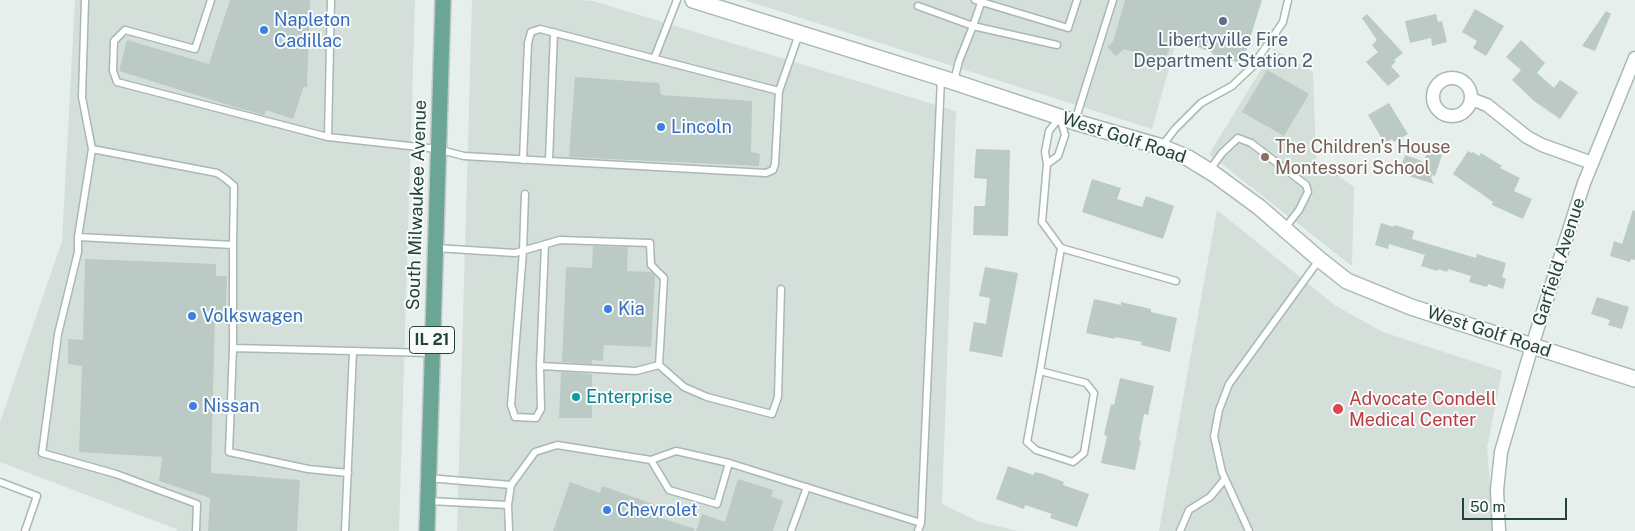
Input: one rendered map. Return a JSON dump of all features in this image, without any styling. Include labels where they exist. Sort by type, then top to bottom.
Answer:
[{"type":"main road","name":"South Milwaukee Avenue","points":[[427,531],[434,248],[443,0]]},
{"type":"street","name":"West Golf Road","points":[[693,0],[1075,122],[1162,147],[1188,158],[1209,171],[1259,208],[1319,260],[1347,281],[1411,307],[1635,379]]},
{"type":"street","name":"Garfield Avenue","points":[[1499,531],[1497,490],[1501,452],[1532,346],[1584,183],[1635,58]]},
{"type":"street","points":[[1471,99],[1487,104],[1527,137],[1542,145],[1592,163]]},
{"type":"lane","points":[[85,0],[82,97],[92,149],[78,237],[78,252],[58,334],[42,453],[116,474],[197,504],[196,531]]},
{"type":"lane","points":[[211,0],[195,49],[125,30],[114,41],[113,71],[117,82],[328,137],[438,149],[464,156],[523,160],[766,173],[772,170],[775,164],[779,91],[799,33]]},
{"type":"lane","points":[[328,137],[331,0]]},
{"type":"lane","points":[[654,59],[677,0]]},
{"type":"lane","points":[[918,531],[947,80],[959,61],[973,26],[979,1],[1068,28],[1077,0]]},
{"type":"lane","points":[[1075,122],[1113,0]]},
{"type":"lane","points":[[1162,147],[1175,129],[1200,103],[1232,86],[1252,67],[1283,22],[1288,0]]},
{"type":"lane","points":[[918,6],[973,26],[1057,45]]},
{"type":"lane","points":[[523,160],[528,43],[531,32],[540,28],[779,91]]},
{"type":"lane","points":[[549,161],[554,32]]},
{"type":"lane","points":[[1060,117],[1049,131],[1045,152],[1047,164],[1042,222],[1061,248],[1176,281]]},
{"type":"lane","points":[[1047,164],[1058,156],[1065,135],[1060,117]]},
{"type":"lane","points":[[1209,171],[1222,153],[1238,138],[1251,143],[1306,185],[1308,192],[1299,210],[1285,230]]},
{"type":"lane","points":[[92,149],[217,173],[234,186],[233,348],[229,452],[308,469],[348,472]]},
{"type":"lane","points":[[525,194],[523,251],[512,405],[515,416],[536,418],[540,409],[545,244]]},
{"type":"lane","points":[[78,237],[234,245]]},
{"type":"lane","points":[[434,248],[515,253],[560,240],[650,243],[651,265],[664,278],[659,365]]},
{"type":"lane","points":[[1040,371],[1086,383],[1094,393],[1084,453],[1073,462],[1036,450],[1027,442],[1061,248]]},
{"type":"lane","points":[[1249,531],[1222,472],[1214,436],[1219,410],[1229,384],[1319,260]]},
{"type":"lane","points":[[659,365],[684,387],[707,397],[772,414],[778,396],[781,289]]},
{"type":"lane","points":[[233,348],[431,353]]},
{"type":"lane","points":[[346,531],[353,352]]},
{"type":"lane","points":[[540,366],[636,371],[659,365]]},
{"type":"lane","points":[[510,531],[508,505],[511,486],[535,452],[557,445],[652,460],[676,451],[729,463],[920,523]]},
{"type":"lane","points":[[652,460],[669,490],[717,504],[729,463]]},
{"type":"lane","points":[[428,478],[511,486]]},
{"type":"lane","points":[[1180,531],[1189,510],[1210,497],[1225,479]]},
{"type":"lane","points":[[0,482],[37,496],[25,531]]},
{"type":"lane","points":[[791,531],[807,488]]},
{"type":"lane","points":[[428,501],[508,505]]},
{"type":"shaded area","points":[[75,0],[415,0],[399,531],[177,531],[176,529],[0,462],[0,422],[62,241]]},
{"type":"shaded area","points":[[472,0],[593,1],[956,111],[942,504],[980,522],[1017,531],[457,531]]},
{"type":"shaded area","points":[[744,0],[1188,0],[1152,129]]},
{"type":"shaded area","name":"The Children's House Montessori School","points":[[1274,49],[1313,72],[1316,160],[1354,187],[1352,266],[1209,154]]},
{"type":"shaded area","name":"Advocate Condell Medical Center","points":[[1217,210],[1336,306],[1383,332],[1502,371],[1487,448],[1494,531],[1159,531]]},
{"type":"building","name":"Napleton Cadillac","points":[[230,0],[310,0],[307,88],[304,86],[293,119],[266,110],[264,115],[238,108],[119,71],[127,40],[209,64]]},
{"type":"building","points":[[1125,0],[1262,0],[1242,64],[1171,39],[1168,54],[1164,61],[1124,49],[1116,56],[1107,47],[1113,42]]},
{"type":"building","points":[[1475,9],[1504,26],[1486,56],[1473,48],[1477,41],[1462,32]]},
{"type":"building","points":[[1606,11],[1611,14],[1595,51],[1582,46]]},
{"type":"building","points":[[1367,14],[1403,53],[1394,60],[1396,62],[1391,66],[1400,76],[1388,86],[1366,62],[1378,52],[1372,45],[1377,40],[1362,18]]},
{"type":"building","points":[[1436,14],[1438,22],[1442,21],[1447,42],[1432,46],[1431,38],[1410,43],[1405,21]]},
{"type":"building","points":[[1521,40],[1545,63],[1537,73],[1554,88],[1560,80],[1578,92],[1560,119],[1534,101],[1512,80],[1521,70],[1506,57]]},
{"type":"building","points":[[1267,70],[1309,94],[1284,136],[1242,112]]},
{"type":"building","name":"Lincoln","points":[[575,77],[659,83],[661,95],[752,101],[751,152],[760,154],[759,166],[569,157]]},
{"type":"building","points":[[1389,103],[1408,134],[1394,142],[1392,139],[1385,144],[1368,115]]},
{"type":"building","points":[[976,149],[1010,150],[1008,236],[973,235],[974,206],[985,206],[987,179],[974,178]]},
{"type":"building","points":[[1428,150],[1442,155],[1435,176],[1432,175],[1431,178],[1434,184],[1399,173],[1405,155],[1422,161],[1423,164]]},
{"type":"building","points":[[1468,151],[1479,156],[1481,153],[1502,166],[1500,168],[1520,178],[1514,191],[1532,199],[1523,219],[1492,205],[1493,202],[1453,174]]},
{"type":"building","points":[[1092,179],[1121,188],[1117,199],[1142,207],[1146,196],[1174,206],[1163,239],[1082,212]]},
{"type":"building","points":[[1633,210],[1635,211],[1635,260],[1631,259],[1630,262],[1610,256],[1614,241],[1622,244]]},
{"type":"building","points":[[1381,223],[1414,231],[1412,239],[1476,258],[1477,254],[1506,263],[1502,277],[1506,279],[1503,289],[1488,284],[1487,287],[1469,282],[1471,276],[1448,269],[1447,272],[1438,269],[1437,271],[1421,266],[1425,255],[1389,244],[1388,249],[1375,245]]},
{"type":"building","name":"Kia","points":[[593,246],[628,247],[627,271],[651,272],[655,276],[651,347],[604,345],[603,361],[592,360],[592,364],[562,362],[566,267],[592,268]]},
{"type":"building","points":[[85,259],[216,264],[216,276],[227,276],[226,312],[215,311],[211,473],[300,480],[297,531],[208,531],[210,498],[159,481],[162,457],[79,452],[82,366],[68,364],[68,339],[83,340]]},
{"type":"building","points":[[985,267],[1018,273],[1002,357],[969,351],[974,322],[986,324],[990,298],[979,296]]},
{"type":"building","points":[[1597,297],[1629,307],[1622,329],[1608,325],[1610,320],[1591,314]]},
{"type":"building","points":[[1094,299],[1121,305],[1121,302],[1151,309],[1151,312],[1177,318],[1170,352],[1141,345],[1142,342],[1086,333]]},
{"type":"building","name":"Enterprise","points":[[561,372],[592,374],[592,418],[559,418]]},
{"type":"building","points":[[1120,378],[1154,386],[1148,415],[1144,414],[1135,470],[1101,463],[1107,436],[1104,435],[1111,404],[1114,405]]},
{"type":"building","points":[[1008,466],[1033,475],[1035,472],[1043,474],[1064,482],[1063,485],[1089,494],[1077,527],[1050,518],[1052,514],[1025,505],[1024,509],[996,499]]},
{"type":"building","points":[[738,479],[773,490],[771,496],[783,501],[773,531],[696,531],[702,514],[725,522]]},
{"type":"building","name":"Chevrolet","points":[[570,482],[600,493],[602,486],[656,505],[652,515],[695,529],[694,531],[553,531]]},
{"type":"place","name":"Libertyville Fire Department Station 2","points":[[1223,21]]},
{"type":"place","name":"Napleton Cadillac","points":[[264,30]]},
{"type":"place","name":"Lincoln","points":[[661,127]]},
{"type":"place","name":"The Children's House Montessori School","points":[[1265,157]]},
{"type":"place","name":"Kia","points":[[608,309]]},
{"type":"place","name":"Volkswagen","points":[[192,316]]},
{"type":"place","name":"Enterprise","points":[[576,397]]},
{"type":"place","name":"Nissan","points":[[193,406]]},
{"type":"place","name":"Advocate Condell Medical Center","points":[[1338,409]]},
{"type":"place","name":"Chevrolet","points":[[607,510]]}]
